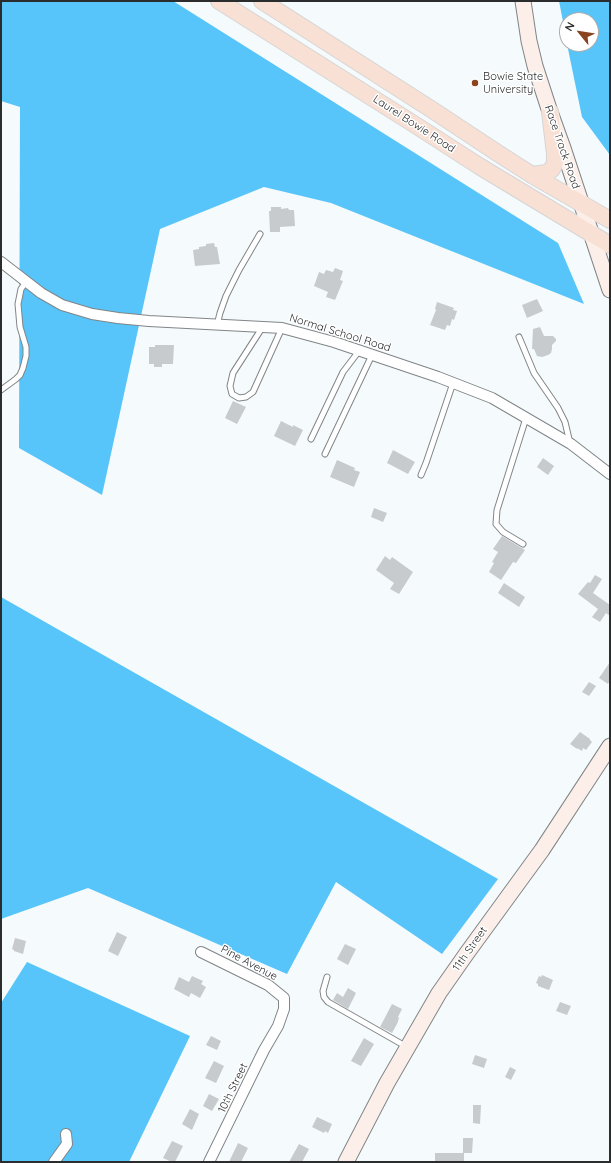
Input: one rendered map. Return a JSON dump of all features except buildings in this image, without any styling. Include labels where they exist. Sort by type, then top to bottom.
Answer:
[{"type":"main road","name":"Laurel Bowie Road","points":[[219,1],[479,166],[610,245]]},
{"type":"main road","name":"Laurel Bowie Road","points":[[262,1],[532,175],[610,220]]},
{"type":"main road","name":"Race Track Road","points":[[523,1],[529,41],[534,60],[610,290]]},
{"type":"main road","points":[[532,175],[547,173],[552,169],[555,163],[550,112]]},
{"type":"main road","name":"11th Street","points":[[346,1162],[407,1047],[440,994],[467,953],[542,850],[610,746]]},
{"type":"street","name":"Normal School Road","points":[[1,262],[41,293],[62,305],[92,314],[149,321],[282,328],[372,355],[453,383],[492,398],[570,444],[610,474]]},
{"type":"street","name":"Pine Avenue","points":[[201,952],[268,985],[284,998]]},
{"type":"street","name":"10th Street","points":[[209,1162],[264,1050],[278,1026],[284,1009],[284,998]]},
{"type":"street","points":[[54,1162],[67,1144],[66,1134]]},
{"type":"lane","points":[[217,325],[220,313],[232,283],[260,234]]},
{"type":"lane","points":[[1,390],[20,375],[26,356],[26,346],[20,326],[18,304],[21,289],[26,282]]},
{"type":"lane","points":[[263,327],[233,373],[230,386],[232,394],[239,398],[246,397],[252,392],[282,328]]},
{"type":"lane","points":[[519,336],[534,373],[558,408],[565,422],[570,444]]},
{"type":"lane","points":[[311,439],[343,372],[359,351]]},
{"type":"lane","points":[[325,454],[372,355]]},
{"type":"lane","points":[[421,475],[453,383]]},
{"type":"lane","points":[[523,544],[503,532],[496,524],[496,517],[526,418]]},
{"type":"lane","points":[[327,977],[323,991],[324,997],[328,1002],[407,1047]]},
{"type":"shaded area","points":[[1,1],[173,1],[558,243],[584,304],[331,203],[264,187],[160,229],[102,495],[19,448],[20,107],[1,101]]},
{"type":"shaded area","points":[[559,1],[610,1],[610,155],[582,117],[569,52],[599,52],[599,12],[561,12]]},
{"type":"shaded area","points":[[1,597],[498,879],[442,954],[336,882],[287,974],[88,888],[1,919]]},
{"type":"shaded area","points":[[27,962],[190,1036],[129,1162],[1,1162],[1,1003]]},
{"type":"place","name":"Bowie State University","points":[[475,83]]}]
